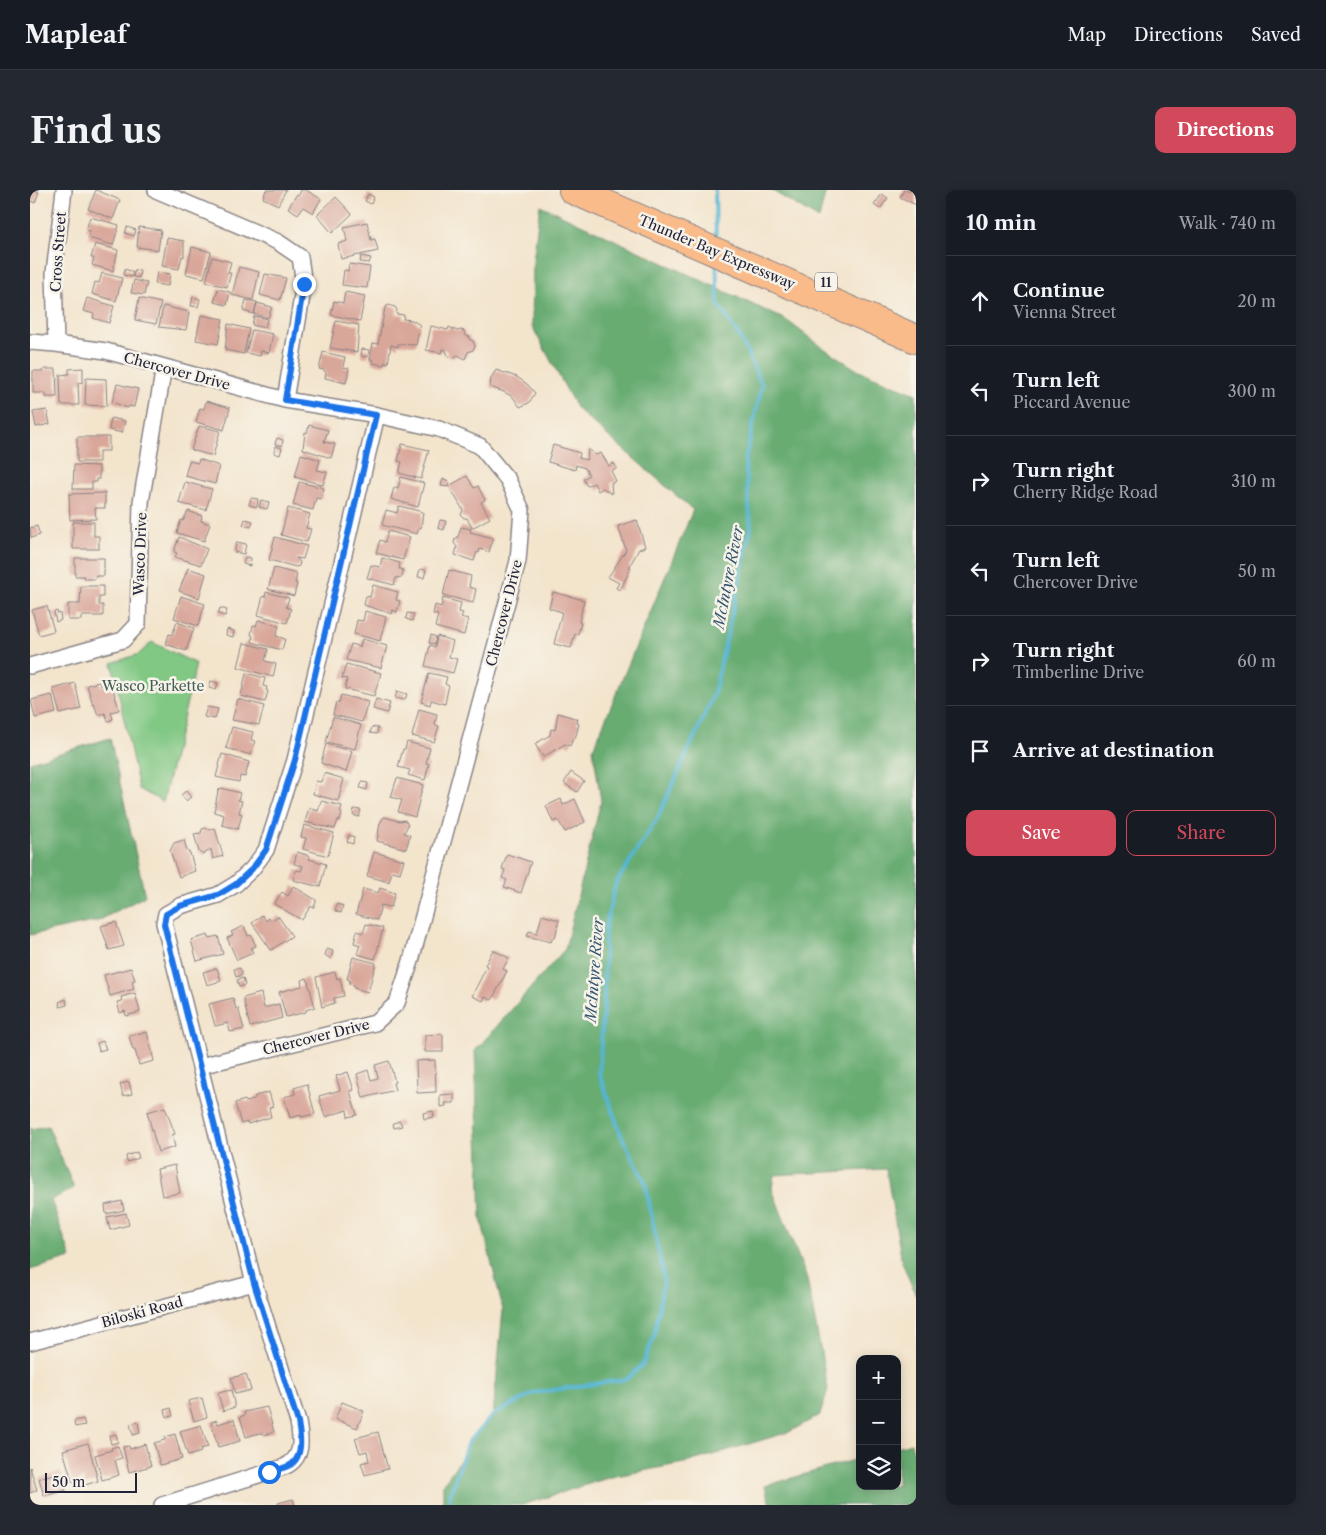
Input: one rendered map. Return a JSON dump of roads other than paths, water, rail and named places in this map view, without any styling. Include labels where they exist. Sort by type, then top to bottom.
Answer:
[{"type":"highway","name":"Thunder Bay Expressway","points":[[572,190],[699,235],[916,321]]},
{"type":"highway","name":"Thunder Bay Expressway","points":[[616,190],[699,235]]},
{"type":"highway","name":"Thunder Bay Expressway","points":[[738,252],[916,339]]},
{"type":"street","name":"Cross Street","points":[[56,344],[54,273],[64,190]]},
{"type":"street","points":[[156,190],[278,242],[300,257],[304,284],[285,400]]},
{"type":"street","name":"Chercover Drive","points":[[30,342],[106,352],[285,400],[376,415],[439,429],[480,446],[508,480],[522,510],[518,560],[411,961],[398,1002],[375,1023],[200,1066]]},
{"type":"street","name":"Wasco Drive","points":[[30,666],[124,640],[138,624],[141,502],[164,368]]},
{"type":"street","points":[[162,1505],[293,1464],[299,1453],[301,1441],[298,1422],[254,1283],[164,924],[166,914],[180,906],[218,895],[236,884],[252,869],[266,850],[295,760],[376,415]]},
{"type":"street","name":"Biloski Road","points":[[30,1342],[254,1283]]},
{"type":"waterway","name":"McIntyre River","points":[[715,190],[716,240]]},
{"type":"waterway","name":"McIntyre River","points":[[449,1505],[449,1498],[468,1442],[493,1415],[534,1393],[627,1379],[643,1364],[654,1337],[664,1279],[645,1182],[621,1135],[599,1073],[604,1000],[605,928],[616,883],[657,819],[714,694],[751,528],[745,460],[762,385],[741,339],[718,304],[716,262]]},
{"type":"park label","name":"Wasco Parkette","points":[[153,686]]}]
